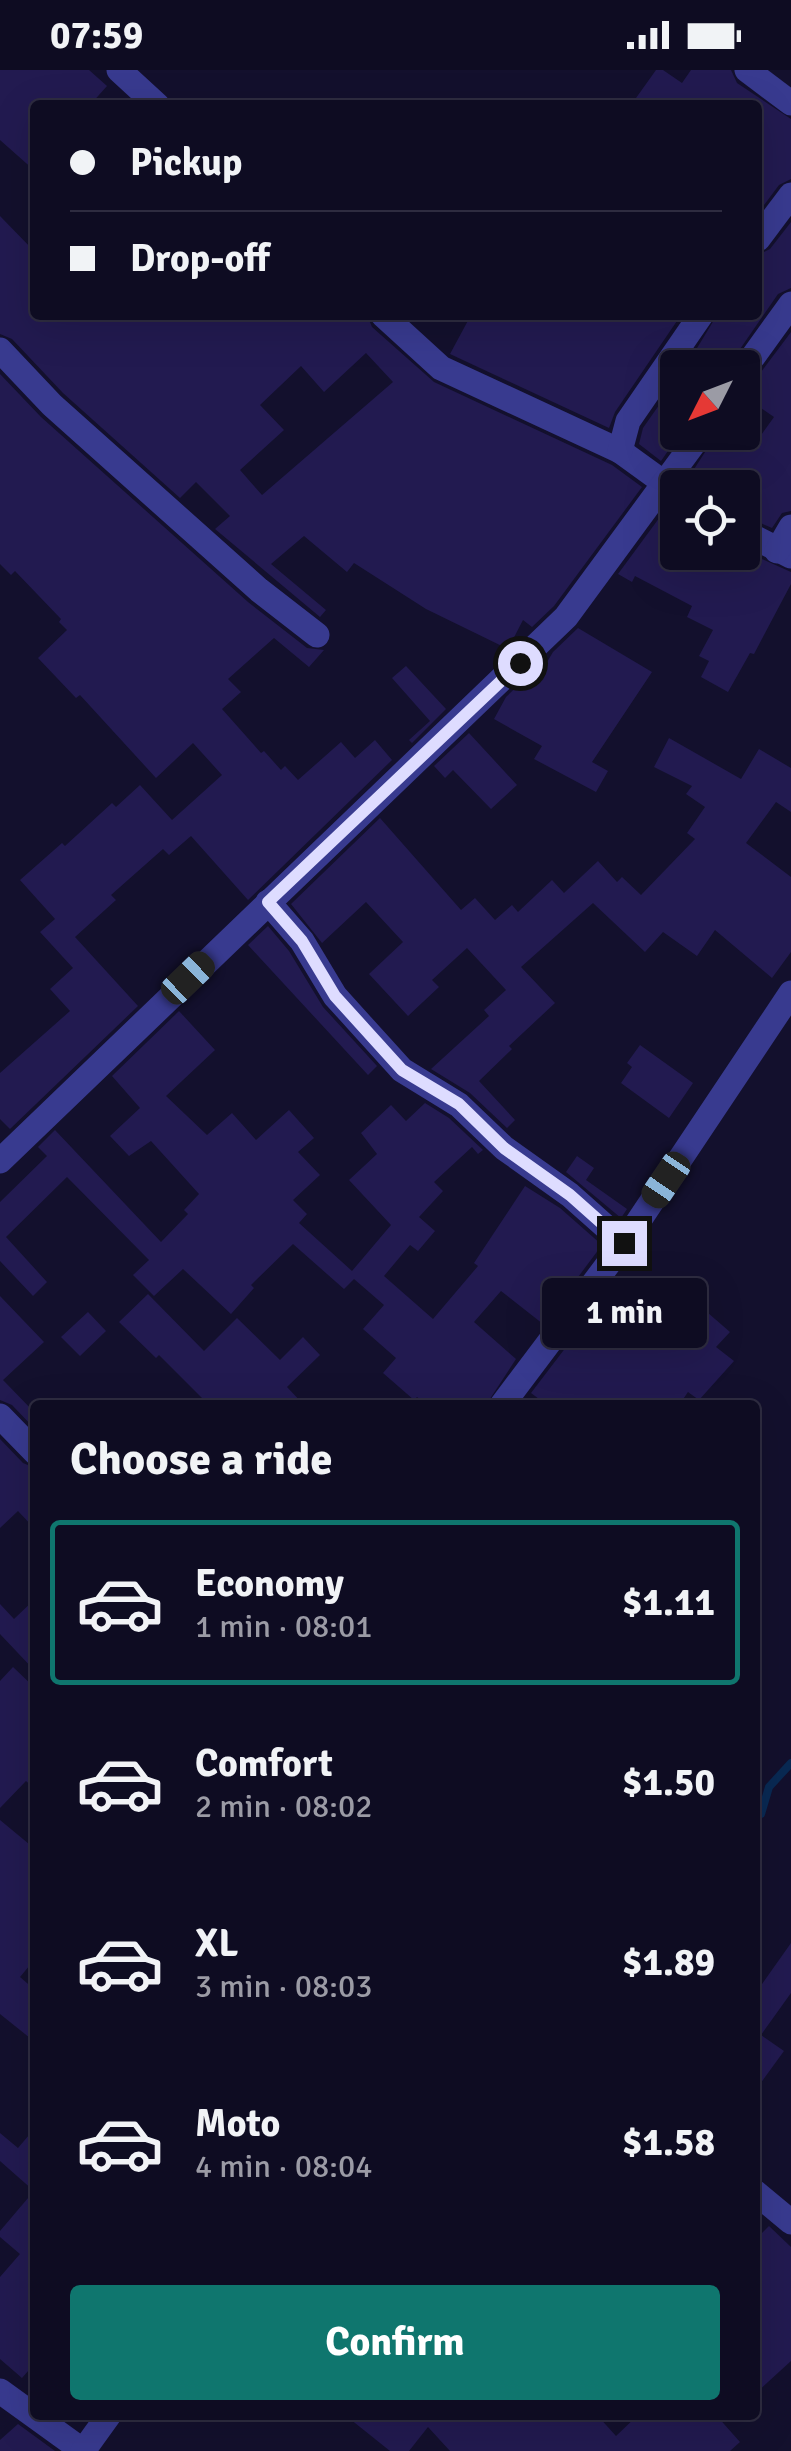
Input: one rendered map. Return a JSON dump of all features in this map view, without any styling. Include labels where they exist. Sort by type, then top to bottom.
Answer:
[{"type":"street","points":[[120,70],[151,100]]},
{"type":"street","points":[[747,70],[791,102]]},
{"type":"street","points":[[762,234],[791,195]]},
{"type":"street","points":[[758,350],[791,304]]},
{"type":"street","points":[[389,320],[442,368],[620,451],[660,481]]},
{"type":"street","points":[[620,451],[628,420],[698,320]]},
{"type":"street","points":[[0,350],[93,442],[259,590],[318,635]]},
{"type":"street","points":[[1,1155],[566,617],[660,504]]},
{"type":"street","points":[[760,540],[784,553],[791,527]]},
{"type":"street","points":[[268,902],[302,941],[335,996],[402,1070],[459,1104],[504,1148],[570,1195],[624,1243]]},
{"type":"street","points":[[506,1400],[624,1243],[791,994]]},
{"type":"street","points":[[0,1416],[30,1447]]},
{"type":"street","points":[[760,2196],[791,2222]]},
{"type":"street","points":[[0,2391],[30,2413]]},
{"type":"street","points":[[40,2420],[83,2451],[105,2420]]},
{"type":"building","points":[[0,70],[89,70],[107,86],[94,100],[30,100],[30,167],[0,140]]},
{"type":"building","points":[[656,70],[663,70],[682,83],[691,70],[731,70],[737,83],[791,119],[791,179],[779,185],[762,208],[762,100],[635,100]]},
{"type":"building","points":[[0,216],[30,247],[30,320],[369,320],[372,327],[434,382],[612,465],[642,487],[554,606],[532,627],[523,620],[508,649],[426,609],[354,563],[347,572],[304,536],[271,564],[326,610],[320,617],[215,529],[230,516],[196,482],[180,498],[63,393],[12,339],[0,334]],"holes":[[[366,353],[393,382],[262,495],[240,470],[284,430],[260,405],[301,366],[324,392]]]},
{"type":"building","points":[[791,222],[791,288],[778,294],[762,317],[762,253],[770,249]]},
{"type":"building","points":[[468,320],[678,320],[615,412],[609,428],[450,354]]},
{"type":"building","points":[[714,320],[760,320],[739,350],[696,350]]},
{"type":"building","points":[[791,332],[791,511],[782,513],[772,528],[760,523],[760,470],[693,470],[706,450],[760,450],[760,437],[774,417],[760,408],[760,373]]},
{"type":"building","points":[[0,374],[41,417],[248,602],[307,648],[324,650],[309,667],[274,638],[228,679],[241,692],[222,709],[261,753],[264,751],[281,770],[285,766],[298,780],[341,742],[355,758],[375,740],[392,760],[248,900],[191,836],[169,855],[163,849],[111,895],[116,900],[75,937],[138,1006],[10,1129],[0,1119],[0,1073],[70,1011],[50,989],[73,968],[40,932],[55,919],[20,880],[112,803],[116,807],[140,785],[172,820],[222,775],[193,743],[156,778],[80,695],[76,698],[38,658],[67,630],[15,571],[11,575],[0,564]]},
{"type":"building","points":[[660,404],[660,450],[669,450],[661,461],[639,444],[643,428]]},
{"type":"building","points":[[660,517],[660,570],[760,570],[760,558],[791,572],[791,584],[754,654],[750,653],[728,692],[701,677],[709,661],[699,656],[713,630],[687,617],[692,606],[635,576],[632,582],[618,574]]},
{"type":"building","points":[[578,628],[652,672],[592,762],[608,771],[596,792],[534,759],[542,746],[494,719],[506,697],[530,674],[537,679],[553,652]]},
{"type":"building","points":[[406,666],[446,709],[412,743],[409,740],[430,721],[392,678]]},
{"type":"building","points":[[469,733],[517,785],[491,809],[453,770],[445,778],[434,766]]},
{"type":"building","points":[[669,738],[741,779],[759,749],[791,768],[791,812],[776,802],[746,843],[791,877],[791,952],[772,978],[715,930],[697,956],[663,932],[645,952],[593,903],[521,967],[555,1003],[479,1081],[515,1120],[507,1128],[470,1093],[431,1069],[489,1016],[484,1010],[506,990],[467,948],[432,980],[439,987],[408,1016],[369,974],[403,942],[366,902],[322,943],[291,904],[380,818],[461,910],[475,898],[495,920],[512,905],[518,912],[552,880],[564,893],[598,861],[617,882],[622,877],[641,895],[695,839],[687,833],[705,807],[686,794],[692,786],[654,767]]},
{"type":"building","points":[[268,926],[289,951],[323,1007],[377,1066],[368,1075],[248,945]]},
{"type":"building","points":[[179,1011],[215,1050],[166,1096],[207,1135],[232,1113],[256,1140],[289,1110],[314,1138],[298,1152],[320,1175],[293,1200],[307,1214],[299,1223],[352,1271],[391,1225],[349,1180],[377,1154],[361,1133],[391,1105],[406,1121],[425,1103],[449,1118],[483,1150],[478,1154],[472,1147],[434,1182],[443,1191],[419,1217],[435,1231],[418,1251],[410,1245],[384,1276],[433,1319],[478,1266],[474,1263],[525,1186],[560,1208],[602,1245],[543,1324],[501,1291],[474,1322],[516,1359],[489,1400],[414,1400],[383,1373],[396,1358],[363,1329],[384,1305],[354,1279],[344,1289],[293,1244],[251,1285],[254,1288],[231,1314],[183,1269],[154,1296],[133,1275],[149,1260],[67,1177],[6,1237],[47,1282],[33,1296],[0,1261],[0,1202],[47,1156],[38,1147],[55,1130],[161,1242],[188,1214],[184,1210],[199,1194],[151,1141],[129,1156],[110,1136],[140,1108],[112,1076]]},
{"type":"building","points":[[640,1045],[693,1083],[669,1118],[621,1083],[632,1067],[627,1063]]},
{"type":"building","points":[[577,1156],[594,1168],[586,1180],[627,1209],[621,1218],[566,1172]]},
{"type":"building","points":[[617,1280],[658,1311],[678,1287],[730,1332],[716,1347],[734,1361],[699,1400],[688,1392],[682,1400],[540,1400],[531,1393],[576,1334],[593,1346],[619,1312],[602,1299]]},
{"type":"building","points":[[148,1294],[204,1351],[237,1318],[280,1360],[303,1337],[320,1355],[287,1387],[299,1400],[204,1400],[119,1322]]},
{"type":"building","points":[[0,1296],[44,1342],[3,1380],[30,1408],[30,1424],[12,1405],[0,1400]]},
{"type":"building","points":[[88,1312],[106,1331],[80,1356],[61,1337]]},
{"type":"building","points":[[0,1439],[30,1466],[30,1524],[18,1511],[0,1528]]},
{"type":"building","points":[[0,1604],[14,1619],[30,1604],[30,1666],[0,1634]]},
{"type":"building","points":[[13,1667],[30,1683],[30,1785],[26,1781],[0,1808],[0,1681]]},
{"type":"building","points":[[0,1820],[30,1845],[30,1965],[20,1977],[30,1986],[30,2038],[0,2014]]},
{"type":"building","points":[[791,1943],[791,1993],[761,2035],[784,2051],[760,2084],[760,1987]]},
{"type":"building","points":[[0,2133],[18,2148],[30,2134],[30,2187],[0,2161]]},
{"type":"building","points":[[30,2196],[30,2369],[22,2378],[0,2359],[0,2277],[20,2254],[0,2237],[0,2231]]},
{"type":"building","points":[[769,2226],[791,2247],[791,2361],[760,2389],[760,2235]]},
{"type":"building","points":[[351,2420],[602,2420],[616,2436],[633,2420],[720,2420],[740,2442],[730,2451],[450,2451],[428,2427],[409,2451],[390,2451]]},
{"type":"building","points":[[18,2424],[55,2451],[0,2451],[0,2440]]},
{"type":"waterway","points":[[760,1814],[769,1787],[791,1763]]},
{"type":"route","points":[[520,663],[268,902],[302,941],[335,996],[402,1070],[459,1104],[504,1148],[570,1195],[624,1243]]}]
